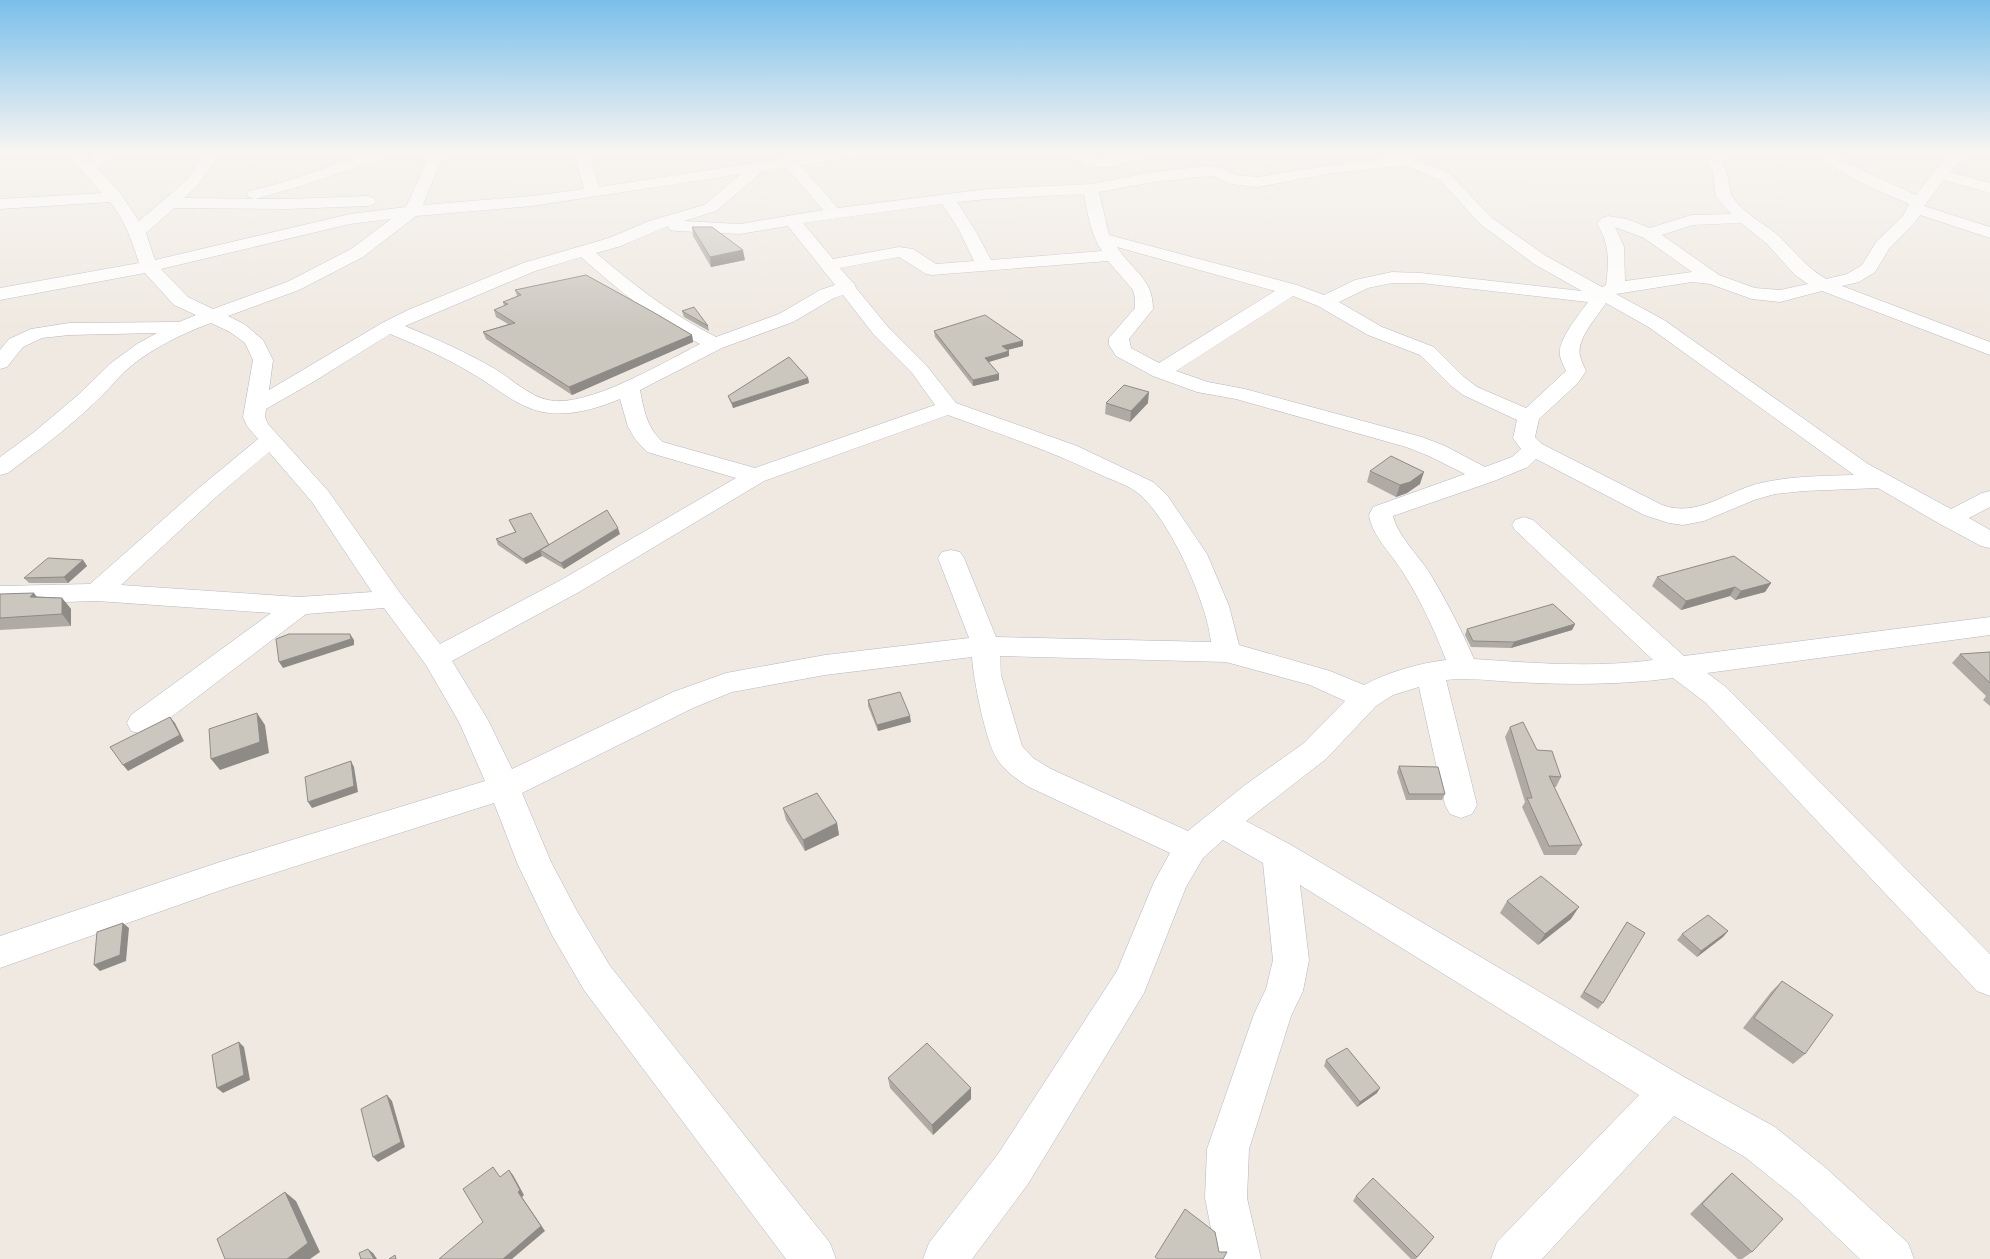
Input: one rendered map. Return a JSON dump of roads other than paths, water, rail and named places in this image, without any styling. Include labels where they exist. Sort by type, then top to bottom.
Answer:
[{"type":"street","points":[[124,211],[137,232],[150,267],[181,302],[237,328],[253,340],[263,360],[254,417],[270,440],[321,497],[391,599],[436,658],[473,720],[535,865],[560,916],[597,978],[814,1259]]},
{"type":"street","points":[[137,232],[163,211]]},
{"type":"street","points":[[0,294],[150,267],[318,225],[393,211]]},
{"type":"street","points":[[0,468],[41,438],[86,400],[118,367],[144,348],[185,326],[293,286],[334,265],[357,253],[409,211]]},
{"type":"street","points":[[255,406],[306,378],[389,327],[529,267],[615,242],[665,222],[701,211]]},
{"type":"street","points":[[665,222],[679,226],[740,229],[852,211]]},
{"type":"street","points":[[955,211],[986,267]]},
{"type":"street","points":[[1095,211],[1102,238],[1113,255],[1142,289],[1144,298],[1144,309],[1119,338],[1119,345],[1123,352],[1160,372],[1204,388],[1238,393],[1414,442],[1437,450],[1486,476]]},
{"type":"street","points":[[1476,211],[1486,221],[1540,260],[1606,294],[1657,324],[1804,431],[1880,481],[1990,540]]},
{"type":"street","points":[[1738,211],[1773,240],[1801,271],[1822,286],[1987,346]]},
{"type":"street","points":[[1325,302],[1364,281],[1392,276],[1606,294],[1677,278],[1712,279],[1752,293],[1769,296],[1794,293],[1853,278],[1869,268],[1882,246],[1910,218],[1914,211]]},
{"type":"street","points":[[1932,211],[1990,233]]},
{"type":"street","points":[[1648,234],[1692,220],[1745,218]]},
{"type":"street","points":[[793,221],[881,330],[919,369],[948,408],[1069,451],[1145,487],[1152,493],[1172,518],[1194,554],[1216,606],[1224,634],[1226,652]]},
{"type":"street","points":[[1712,279],[1668,245],[1648,234],[1622,222],[1605,222],[1613,234],[1617,250],[1606,294],[1575,336],[1570,348],[1570,356],[1576,371],[1571,379],[1529,417],[1524,438],[1534,449],[1653,510],[1673,518],[1698,516],[1761,490],[1786,486],[1880,481]]},
{"type":"street","points":[[1102,238],[1290,290],[1325,302],[1375,331],[1427,351],[1457,381],[1470,391],[1529,417]]},
{"type":"street","points":[[584,251],[615,278],[671,319],[715,344]]},
{"type":"street","points":[[829,264],[899,252],[908,254],[932,270],[1113,255]]},
{"type":"street","points":[[389,327],[437,346],[493,376],[529,401],[548,408],[571,406],[590,402],[629,386],[715,344],[786,318],[827,294],[848,287]]},
{"type":"street","points":[[1160,372],[1290,290]]},
{"type":"street","points":[[0,363],[16,343],[38,333],[69,329],[185,326]]},
{"type":"street","points":[[629,386],[634,418],[646,439],[656,446],[756,476]]},
{"type":"street","points":[[436,658],[570,586],[756,476],[948,408]]},
{"type":"street","points":[[97,592],[221,481],[270,440]]},
{"type":"street","points":[[1464,668],[1442,616],[1415,570],[1385,527],[1381,515],[1382,512],[1403,503],[1486,476],[1520,462],[1534,449]]},
{"type":"street","points":[[1949,519],[1990,498]]},
{"type":"street","points":[[1524,525],[1678,667],[1716,695],[1990,979]]},
{"type":"street","points":[[951,558],[986,646],[987,675],[1008,751],[1022,767],[1040,778],[1191,848]]},
{"type":"street","points":[[0,595],[97,592],[299,606],[391,599]]},
{"type":"street","points":[[142,723],[299,606]]},
{"type":"street","points":[[945,1259],[1013,1169],[1131,981],[1171,882],[1191,848],[1221,822],[1315,751],[1366,698],[1383,688],[1430,672],[1464,668],[1515,672],[1604,674],[1650,671],[1990,626]]},
{"type":"street","points":[[0,952],[223,875],[502,788],[683,700],[726,683],[825,665],[986,646],[1226,652],[1272,662],[1320,678],[1366,698]]},
{"type":"street","points":[[1430,672],[1461,805]]},
{"type":"street","points":[[1221,822],[1670,1091],[1760,1142],[1811,1183],[1892,1259]]},
{"type":"street","points":[[1239,1259],[1226,1198],[1228,1149],[1270,1022],[1284,991],[1291,960],[1279,855]]},
{"type":"street","points":[[1513,1258],[1670,1091]]}]
